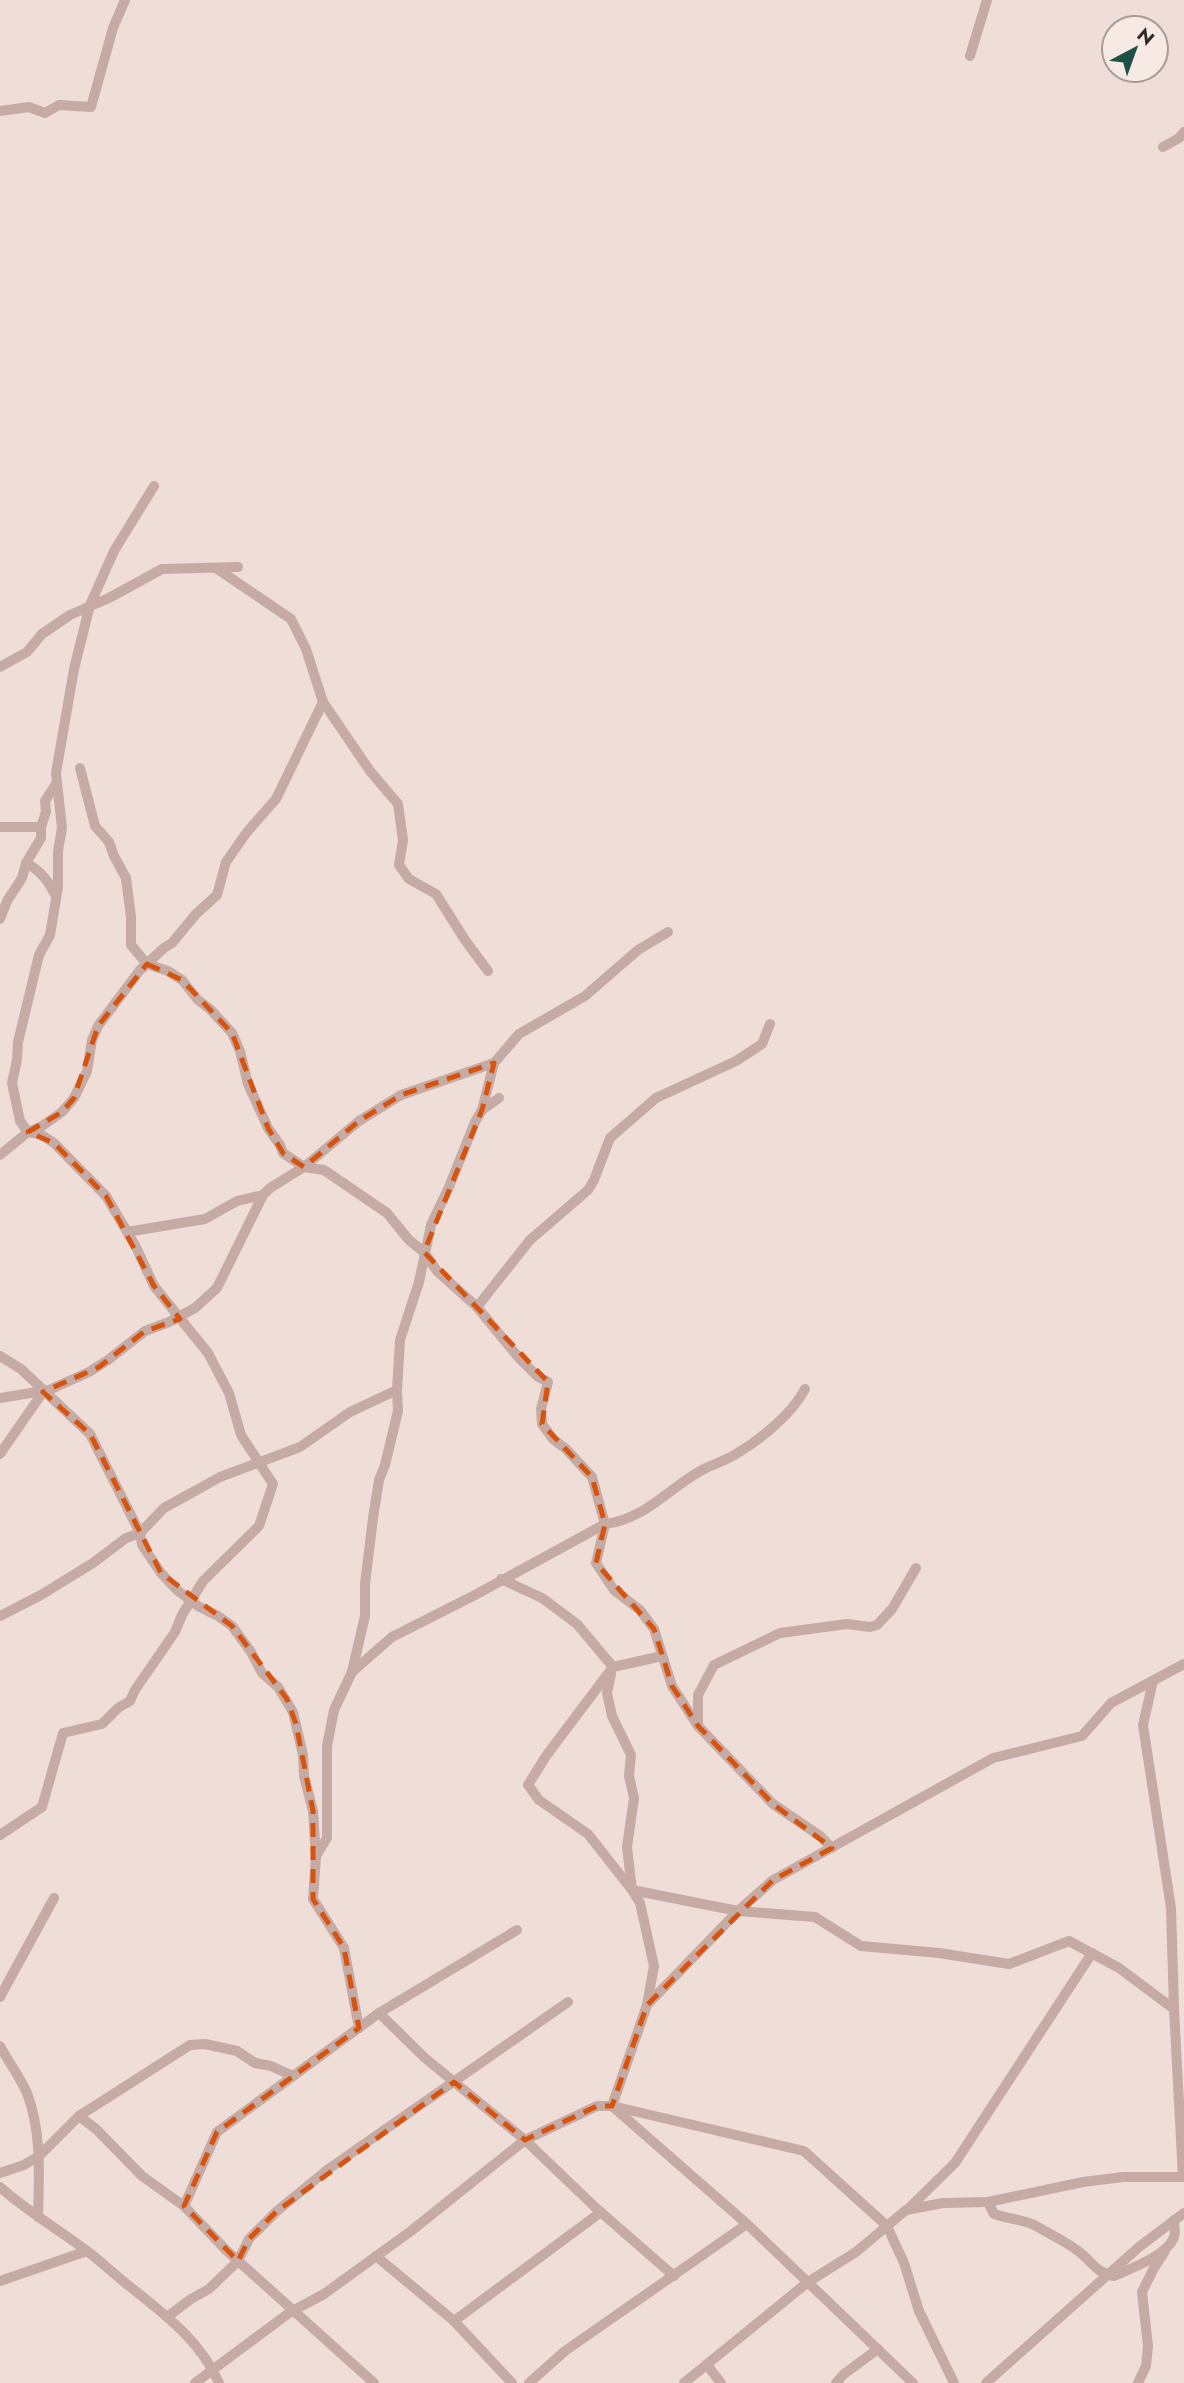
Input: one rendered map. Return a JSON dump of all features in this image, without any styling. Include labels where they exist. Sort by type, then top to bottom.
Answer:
[{"type":"street","points":[[0,111],[29,107],[45,113],[59,105],[91,107],[113,28],[125,0]]},
{"type":"street","points":[[970,56],[988,0]]},
{"type":"street","points":[[1163,146],[1179,138],[1184,132]]},
{"type":"street","points":[[0,1835],[42,1807],[63,1733],[102,1724],[118,1708],[130,1701],[175,1632],[203,1581],[259,1526],[273,1485],[241,1435],[224,1382],[199,1341],[154,1286],[136,1247],[110,1202],[86,1174],[46,1136],[28,1132],[20,1121],[12,1083],[18,1042],[39,955],[50,935],[56,897],[62,828],[56,784],[71,682],[90,606],[114,551],[153,485]]},
{"type":"street","points":[[0,667],[27,652],[42,634],[162,569],[238,567]]},
{"type":"street","points":[[216,568],[291,618],[306,649],[323,702],[370,771],[398,804],[403,840],[399,865],[409,879],[436,894],[488,971]]},
{"type":"street","points":[[0,1154],[28,1132],[62,1112],[74,1098],[87,1071],[92,1040],[98,1026],[147,964],[172,943],[202,907],[217,895],[226,862],[247,831],[276,799],[323,702]]},
{"type":"street","points":[[80,768],[95,826],[109,842],[126,878],[131,945],[147,964],[168,971],[182,980],[198,1000],[232,1032],[238,1044],[248,1084],[283,1153],[304,1167],[324,1170],[387,1213],[409,1240],[424,1252],[437,1271],[477,1307],[519,1358],[537,1376],[548,1382],[541,1409],[542,1424],[553,1439],[592,1477],[605,1524],[596,1563],[614,1590],[640,1610],[654,1629],[672,1686],[698,1726],[773,1804],[820,1836],[832,1848]]},
{"type":"street","points":[[0,919],[41,838],[46,812],[45,801],[56,784]]},
{"type":"street","points":[[0,827],[41,827]]},
{"type":"street","points":[[26,863],[43,876],[56,897]]},
{"type":"street","points":[[316,1857],[327,1838],[327,1745],[334,1710],[352,1672],[365,1616],[365,1584],[379,1480],[398,1411],[400,1340],[419,1282],[431,1225],[481,1110],[494,1063],[519,1034],[584,996],[638,950],[668,932]]},
{"type":"street","points":[[477,1307],[530,1240],[588,1190],[610,1138],[656,1098],[736,1060],[762,1044],[770,1024]]},
{"type":"street","points":[[0,1398],[43,1392],[89,1372],[145,1331],[195,1308],[216,1288],[263,1195],[270,1188],[304,1167],[359,1121],[401,1095],[494,1063]]},
{"type":"street","points":[[481,1110],[499,1098]]},
{"type":"street","points":[[127,1232],[205,1219],[237,1201],[263,1195]]},
{"type":"street","points":[[0,1356],[21,1369],[90,1434],[140,1533],[142,1545],[161,1573],[177,1590],[232,1626],[262,1673],[278,1687],[293,1712],[303,1755],[304,1776],[313,1803],[316,1857],[313,1899],[344,1948],[359,2028]]},
{"type":"street","points":[[352,1672],[392,1637],[605,1524],[619,1522],[654,1505],[702,1469],[737,1454],[789,1413],[799,1402],[805,1389]]},
{"type":"street","points":[[0,1616],[41,1595],[93,1563],[126,1538],[140,1533],[164,1508],[220,1477],[300,1447],[350,1412],[397,1390]]},
{"type":"street","points":[[0,1454],[43,1392]]},
{"type":"street","points":[[698,1726],[698,1695],[714,1665],[780,1633],[847,1624],[870,1627],[877,1625],[892,1609],[916,1568]]},
{"type":"street","points":[[501,1579],[542,1598],[577,1624],[613,1667]]},
{"type":"street","points":[[612,2106],[647,2006],[653,1966],[640,1903],[588,1834],[539,1800],[528,1785],[546,1756],[613,1667],[662,1656]]},
{"type":"street","points":[[647,2006],[738,1911],[773,1880],[993,1758],[1082,1736],[1111,1703],[1184,1664]]},
{"type":"street","points":[[613,1667],[607,1693],[612,1716],[631,1755],[629,1776],[634,1798],[627,1847],[632,1890]]},
{"type":"street","points":[[906,2210],[943,2203],[988,2202],[1083,2182],[1123,2177],[1184,2177],[1171,1908],[1143,1726],[1153,1681]]},
{"type":"street","points":[[632,1890],[738,1911],[815,1917],[861,1946],[1009,1964],[1069,1941],[1119,1968],[1174,2009]]},
{"type":"street","points":[[0,1997],[54,1898]]},
{"type":"street","points":[[184,2206],[217,2132],[379,2013],[517,1930]]},
{"type":"street","points":[[684,2383],[808,2282],[856,2252],[906,2210],[955,2163],[1092,1953]]},
{"type":"street","points":[[167,2316],[209,2289],[238,2261],[249,2239],[276,2211],[327,2170],[568,2002]]},
{"type":"street","points":[[379,2013],[425,2058],[525,2140],[674,2276]]},
{"type":"street","points":[[0,2173],[24,2165],[39,2156],[79,2116],[190,2045],[205,2044],[237,2051],[255,2063],[271,2066],[293,2076]]},
{"type":"street","points":[[0,2046],[26,2090],[36,2122],[39,2156],[38,2217]]},
{"type":"street","points":[[195,2383],[293,2310],[324,2294],[376,2256],[525,2140],[597,2106],[612,2106],[804,2151],[887,2226],[904,2263],[919,2311],[954,2383]]},
{"type":"street","points":[[612,2106],[747,2224],[913,2383]]},
{"type":"street","points":[[79,2116],[96,2129],[142,2176],[184,2206],[238,2261],[374,2383]]},
{"type":"street","points":[[0,2187],[87,2251],[167,2316],[190,2337],[219,2383]]},
{"type":"street","points":[[988,2202],[995,2214],[1035,2225],[1067,2244],[1083,2255],[1095,2269],[1108,2275],[1114,2276],[1138,2265],[1170,2245]]},
{"type":"street","points":[[454,2321],[601,2212]]},
{"type":"street","points":[[986,2383],[1108,2275],[1184,2213]]},
{"type":"street","points":[[1138,2383],[1146,2366],[1148,2346],[1142,2292],[1154,2267],[1175,2235],[1174,2220]]},
{"type":"street","points":[[528,2383],[565,2351],[747,2224]]},
{"type":"street","points":[[0,2281],[87,2251]]},
{"type":"street","points":[[376,2256],[454,2321],[512,2383]]},
{"type":"street","points":[[836,2383],[878,2349]]},
{"type":"street","points":[[707,2365],[722,2383]]},
{"type":"street","points":[[354,2383],[364,2374]]},
{"type":"highlighted area","points":[[147,964],[182,980],[232,1033],[268,1128],[283,1153],[304,1167],[359,1121],[401,1095],[494,1063],[482,1110],[424,1252],[548,1382],[542,1424],[592,1477],[605,1524],[596,1563],[654,1629],[672,1686],[698,1726],[773,1804],[832,1848],[773,1880],[647,2005],[612,2106],[597,2106],[525,2140],[454,2082],[277,2211],[249,2239],[238,2261],[184,2206],[217,2132],[359,2028],[344,1948],[313,1899],[313,1811],[296,1724],[287,1699],[232,1626],[161,1573],[90,1434],[43,1392],[99,1367],[145,1331],[180,1319],[154,1286],[106,1196],[54,1143],[28,1132],[62,1112],[74,1098],[98,1026]]}]
